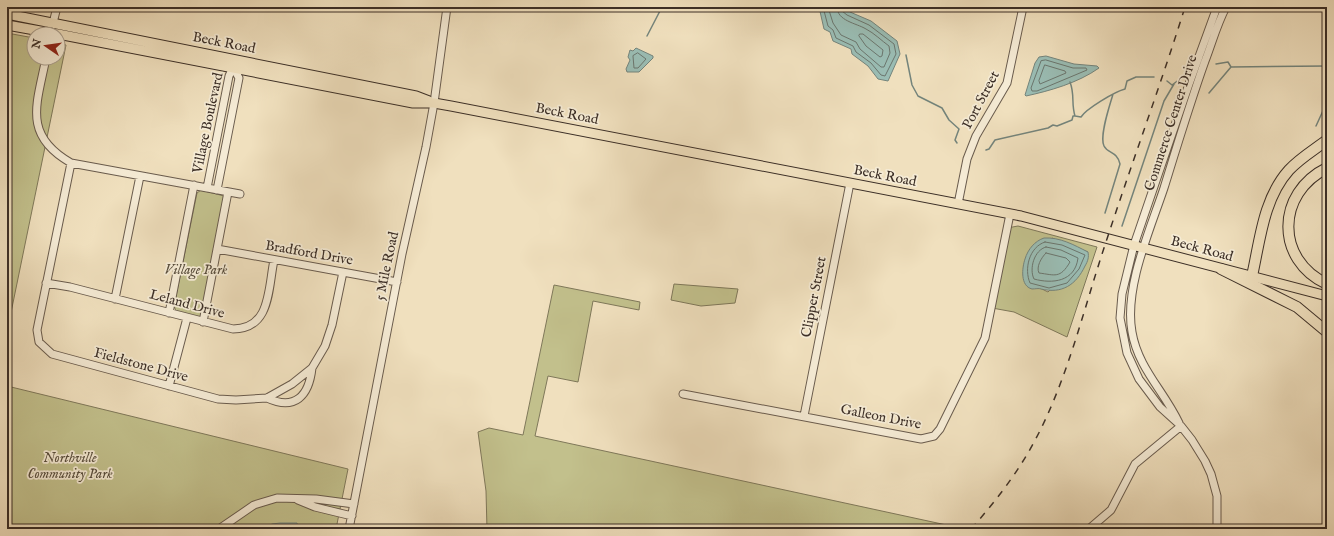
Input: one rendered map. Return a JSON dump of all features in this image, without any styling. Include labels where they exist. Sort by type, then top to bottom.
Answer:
[{"type":"highway","points":[[1252,276],[1268,209],[1277,186],[1298,161],[1327,140]]},
{"type":"highway","points":[[1327,168],[1311,177],[1297,194],[1291,210],[1288,230],[1292,247],[1300,262],[1312,275],[1327,284]]},
{"type":"highway","points":[[1221,269],[1297,307],[1327,332]]},
{"type":"main road","name":"Beck Road","points":[[7,14],[234,64]]},
{"type":"main road","name":"Beck Road","points":[[7,24],[26,28]]},
{"type":"main road","name":"Beck Road","points":[[66,36],[416,96],[434,103],[1010,214],[1059,225],[1327,296]]},
{"type":"street","points":[[53,23],[56,7]]},
{"type":"street","name":"5 Mile Road","points":[[350,529],[397,282],[421,173],[434,103],[446,7]]},
{"type":"street","name":"Port Street","points":[[958,204],[967,159],[974,142],[1007,84],[1023,7]]},
{"type":"street","name":"Commerce Center Drive","points":[[1181,426],[1169,404],[1147,374],[1136,352],[1130,320],[1133,289],[1144,248],[1218,7]]},
{"type":"street","name":"Commerce Center Drive","points":[[1181,426],[1160,408],[1146,390],[1128,358],[1122,336],[1120,318],[1124,287],[1134,245],[1193,85],[1226,7]]},
{"type":"street","name":"Village Boulevard","points":[[207,188],[229,76],[234,64]]},
{"type":"street","name":"Village Boulevard","points":[[216,190],[239,78],[234,64]]},
{"type":"street","points":[[44,66],[37,105],[39,129],[48,146],[56,154],[71,163],[240,194]]},
{"type":"street","name":"Fieldstone Drive","points":[[71,163],[37,330],[39,342],[52,354],[218,399],[236,400],[268,398],[292,384],[312,368],[325,346],[332,325],[343,272]]},
{"type":"street","points":[[115,299],[140,176]]},
{"type":"street","name":"Clipper Street","points":[[804,416],[850,183]]},
{"type":"street","points":[[169,313],[194,185]]},
{"type":"street","points":[[203,322],[228,192]]},
{"type":"street","name":"Galleon Drive","points":[[683,394],[921,439],[930,438],[937,434],[985,338],[1010,214]]},
{"type":"street","name":"Bradford Drive","points":[[217,249],[397,282]]},
{"type":"street","name":"Leland Drive","points":[[46,283],[203,322],[233,329],[243,329],[251,326],[262,316],[274,260]]},
{"type":"street","points":[[1124,287],[1133,289]]},
{"type":"street","points":[[169,386],[187,318]]},
{"type":"street","points":[[268,398],[279,403],[291,402],[303,396],[311,382],[312,368]]},
{"type":"street","points":[[1090,529],[1111,510],[1135,464],[1181,426],[1200,451],[1211,474],[1217,496],[1217,529]]},
{"type":"street","points":[[218,529],[254,505],[277,498],[296,500],[316,499],[354,504]]},
{"type":"street","points":[[296,500],[315,507],[352,516]]},
{"type":"green space","points":[[7,33],[26,37],[26,66],[62,66],[7,332]]},
{"type":"green space","name":"Village Park","points":[[201,190],[224,196],[202,315],[199,317],[176,311],[174,306],[197,193]]},
{"type":"green space","points":[[1018,226],[1097,247],[1067,337],[1014,312],[992,308],[1007,228]],"holes":[[[1052,238],[1088,252],[1048,292],[1040,288]]]},
{"type":"green space","points":[[674,284],[738,289],[735,303],[701,306],[671,300]]},
{"type":"green space","points":[[554,285],[640,302],[639,310],[593,301],[578,382],[548,376],[535,436],[965,529],[487,529],[486,491],[478,432],[489,428],[523,435]]},
{"type":"green space","name":"Northville Community Park","points":[[7,386],[348,469],[336,529],[7,529]]},
{"type":"water","points":[[819,7],[844,7],[850,12],[871,21],[897,41],[900,54],[888,81],[878,79],[868,66],[852,54],[851,49],[833,41],[830,32],[824,29]]},
{"type":"water","points":[[636,48],[653,56],[653,58],[639,72],[627,72],[626,69],[630,60],[628,57],[630,50],[633,51]]},
{"type":"water","points":[[1046,56],[1074,64],[1097,66],[1099,68],[1073,82],[1054,89],[1026,96],[1025,95],[1035,63],[1039,57]]},
{"type":"water","points":[[1044,238],[1061,240],[1088,252],[1088,261],[1081,273],[1073,283],[1062,289],[1032,289],[1025,284],[1023,267],[1026,255],[1035,243]]},
{"type":"water","points":[[297,523],[299,529],[263,529],[272,524]]},
{"type":"waterway","points":[[647,36],[662,7]]},
{"type":"waterway","points":[[906,55],[912,85],[918,96],[942,108],[949,120],[959,129],[955,140],[957,143]]},
{"type":"waterway","points":[[1216,64],[1228,62],[1231,67]]},
{"type":"waterway","points":[[1231,67],[1327,66]]},
{"type":"waterway","points":[[1209,93],[1231,67]]},
{"type":"waterway","points":[[1167,81],[1172,85],[1184,76]]},
{"type":"waterway","points":[[1075,116],[1081,117],[1101,101],[1125,89],[1127,81],[1136,77],[1154,77]]},
{"type":"waterway","points":[[1070,82],[1075,116]]},
{"type":"waterway","points":[[1122,226],[1164,101],[1174,84]]},
{"type":"waterway","points":[[1105,213],[1120,164],[1117,157],[1106,149],[1103,141],[1106,120],[1113,94]]},
{"type":"waterway","points":[[1316,126],[1327,102]]},
{"type":"waterway","points":[[986,150],[989,149],[995,140],[1048,128],[1053,125],[1057,126],[1072,120],[1073,116],[1075,116]]},
{"type":"railway","points":[[971,529],[1020,467],[1056,396],[1074,346],[1105,245],[1185,7]]}]
